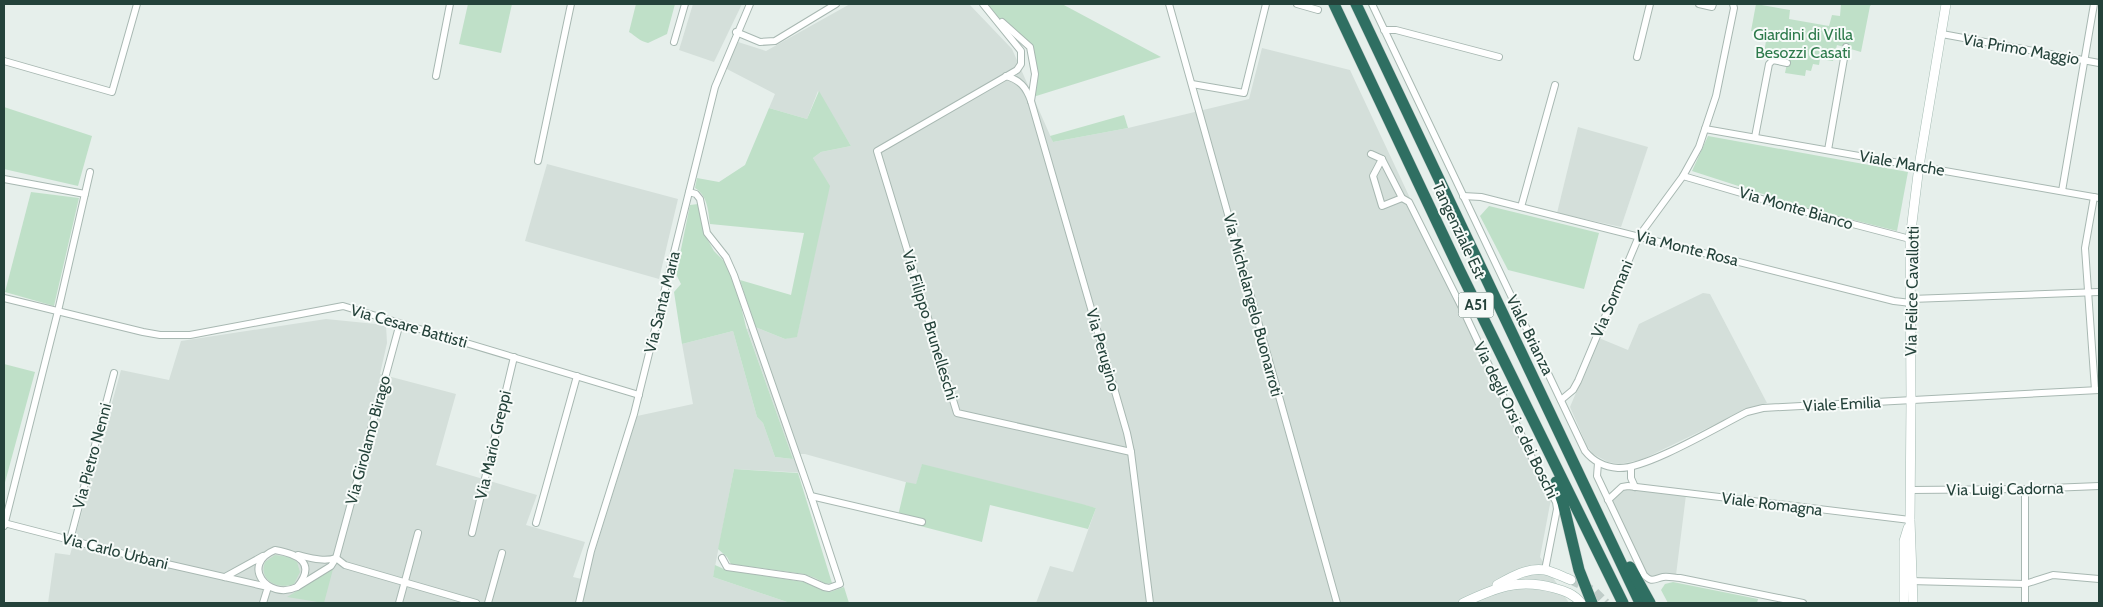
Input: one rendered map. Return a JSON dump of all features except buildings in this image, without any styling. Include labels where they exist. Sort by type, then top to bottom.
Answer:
[{"type":"highway","name":"Tangenziale Est","points":[[1334,4],[1460,271],[1623,603]]},
{"type":"highway","name":"Tangenziale Est","points":[[1356,4],[1640,603]]},
{"type":"highway","points":[[1460,271],[1557,485],[1579,570],[1592,603]]},
{"type":"highway","points":[[1599,519],[1650,603]]},
{"type":"street","points":[[4,61],[112,92],[137,4]]},
{"type":"street","points":[[436,76],[450,4]]},
{"type":"street","points":[[538,161],[571,4]]},
{"type":"street","points":[[674,42],[685,4]]},
{"type":"street","name":"Via Santa Maria","points":[[578,603],[591,551],[639,395],[715,87],[736,32],[750,4]]},
{"type":"street","points":[[736,32],[760,42],[775,40],[836,4]]},
{"type":"street","name":"Via Perugino","points":[[983,4],[1030,48],[1035,74],[1031,101]]},
{"type":"street","points":[[1192,84],[1244,93],[1266,4]]},
{"type":"street","points":[[1296,4],[1318,10]]},
{"type":"street","name":"Viale Brianza","points":[[1372,4],[1585,451],[1598,463]]},
{"type":"street","points":[[1636,56],[1650,4]]},
{"type":"street","points":[[1699,4],[1712,7],[1713,4]]},
{"type":"street","name":"Via Sormani","points":[[1561,400],[1573,390],[1578,381],[1639,236],[1683,176],[1699,147],[1716,96],[1734,8],[1733,4]]},
{"type":"street","name":"Via Felice Cavallotti","points":[[1904,603],[1908,581],[1911,490],[1910,239],[1919,166],[1946,4]]},
{"type":"street","points":[[2062,191],[2094,4]]},
{"type":"street","name":"Via Michelangelo Buonarroti","points":[[1169,5],[1337,603]]},
{"type":"street","name":"Via Perugino","points":[[990,11],[1021,52],[1021,64],[1017,70],[1006,76]]},
{"type":"street","points":[[1384,30],[1396,30],[1499,57]]},
{"type":"street","name":"Via Primo Maggio","points":[[1942,34],[2099,63]]},
{"type":"street","points":[[1828,150],[1846,47]]},
{"type":"street","points":[[1755,137],[1769,64],[1773,60],[1787,63]]},
{"type":"street","name":"Via Perugino","points":[[1006,76],[1021,83],[1026,88],[1031,101],[1131,452],[1150,603]]},
{"type":"street","name":"Via Filippo Brunelleschi","points":[[1006,76],[877,151],[957,413],[1131,452]]},
{"type":"street","points":[[1521,207],[1555,85]]},
{"type":"street","name":"Viale Marche","points":[[1706,129],[2097,197]]},
{"type":"street","points":[[1371,154],[1382,159],[1372,176],[1382,206],[1402,198]]},
{"type":"street","name":"Via degli Orsi e dei Boschi","points":[[1382,159],[1402,198],[1409,202],[1465,314],[1533,460],[1553,494],[1557,509],[1545,570]]},
{"type":"street","points":[[4,525],[58,311],[90,172]]},
{"type":"street","name":"Via Monte Bianco","points":[[1683,176],[1803,212],[1910,239]]},
{"type":"street","points":[[4,178],[85,194]]},
{"type":"street","points":[[689,192],[700,199],[707,233],[726,257],[734,275],[840,584],[829,588],[804,578],[727,567],[722,558]]},
{"type":"street","name":"Via Monte Rosa","points":[[1463,196],[1481,197],[1894,301],[2099,292]]},
{"type":"street","points":[[2097,197],[2085,248],[2087,293],[2097,390]]},
{"type":"street","name":"Via Cesare Battisti","points":[[4,298],[143,332],[175,336],[190,336],[336,306],[351,308],[639,395]]},
{"type":"street","name":"Via Girolamo Birago","points":[[336,558],[400,322]]},
{"type":"street","name":"Via Mario Greppi","points":[[472,533],[514,357]]},
{"type":"street","name":"Via Pietro Nenni","points":[[70,540],[114,373]]},
{"type":"street","points":[[536,522],[578,376]]},
{"type":"street","name":"Viale Emilia","points":[[1598,463],[1618,468],[1631,467],[1755,410],[2097,390]]},
{"type":"street","points":[[1598,463],[1597,476],[1644,576],[1649,580],[1654,581],[1664,577],[1680,578],[1803,603]]},
{"type":"street","points":[[1631,467],[1631,478],[1635,487]]},
{"type":"street","name":"Via Luigi Cadorna","points":[[1911,490],[2099,486]]},
{"type":"street","name":"Viale Romagna","points":[[1608,500],[1622,487],[1635,487],[1910,520]]},
{"type":"street","points":[[2025,489],[2025,603]]},
{"type":"street","points":[[811,496],[922,522]]},
{"type":"street","name":"Via Carlo Urbani","points":[[4,525],[268,587]]},
{"type":"street","points":[[399,603],[418,533]]},
{"type":"street","points":[[225,577],[275,550],[321,560],[336,558]]},
{"type":"street","points":[[488,603],[502,553]]},
{"type":"street","points":[[297,555],[304,563],[305,573],[297,587]]},
{"type":"street","points":[[264,556],[258,571],[260,576],[268,587],[284,591],[297,587],[331,566],[336,558]]},
{"type":"street","points":[[336,558],[345,566],[476,603]]},
{"type":"street","points":[[1463,603],[1513,576],[1527,571],[1545,570],[1571,580]]},
{"type":"street","points":[[1542,584],[1545,570]]},
{"type":"street","points":[[1908,581],[2025,584],[2053,575],[2099,579]]},
{"type":"street","name":"Via Felice Cavallotti","points":[[1908,581],[1913,603]]},
{"type":"street","points":[[1477,596],[1515,583],[1542,584],[1572,594],[1581,603]]},
{"type":"street","points":[[264,603],[268,587]]},
{"type":"shaded area","points":[[693,4],[742,4],[714,62],[679,50]]},
{"type":"shaded area","points":[[850,4],[969,4],[1012,49],[1053,142],[1128,128],[1249,99],[1262,48],[1350,70],[1551,499],[1540,557],[1569,603],[1036,603],[1050,566],[1073,572],[1096,508],[922,465],[916,485],[800,454],[807,473],[734,469],[713,577],[790,603],[48,603],[55,553],[70,555],[121,370],[169,380],[181,341],[326,319],[386,325],[387,343],[380,374],[456,394],[436,465],[537,495],[526,525],[585,542],[573,577],[586,580],[637,416],[693,404],[682,344],[733,331],[757,417],[763,423],[775,457],[793,459],[747,329],[755,327],[785,339],[797,336],[829,186],[813,158],[821,152],[851,146],[818,91],[807,119],[769,108],[775,94],[725,68],[738,42],[766,51]]},
{"type":"shaded area","points":[[1578,127],[1648,147],[1621,227],[1557,213]]},
{"type":"shaded area","points":[[547,164],[678,199],[659,279],[525,241]]},
{"type":"shaded area","points":[[1703,293],[1710,294],[1767,403],[1749,408],[1641,460],[1620,464],[1608,462],[1593,454],[1587,446],[1570,407],[1599,338],[1628,350],[1639,324]]},
{"type":"shaded area","points":[[1623,490],[1686,495],[1676,575],[1663,574],[1653,578],[1646,574],[1611,500]]},
{"type":"green space","points":[[468,4],[512,4],[501,53],[459,44]]},
{"type":"green space","points":[[636,4],[675,4],[667,34],[648,43],[629,32]]},
{"type":"green space","points":[[985,4],[1062,4],[1161,57],[1033,97],[1033,55]]},
{"type":"green space","name":"Giardini di Villa Besozzi Casati","points":[[1756,4],[1790,10],[1789,19],[1829,26],[1832,15],[1840,16],[1841,4],[1872,4],[1870,6],[1861,52],[1837,45],[1833,61],[1820,59],[1819,65],[1813,64],[1811,71],[1806,70],[1805,76],[1785,73],[1788,58],[1764,54],[1767,34],[1751,31]]},
{"type":"green space","points":[[819,91],[851,146],[821,152],[813,158],[830,186],[797,337],[785,339],[755,327],[740,280],[791,295],[804,233],[710,224],[705,199],[695,188],[697,178],[719,182],[745,165],[769,108],[807,119]]},
{"type":"green space","points":[[4,107],[92,136],[78,186],[4,169]]},
{"type":"green space","points":[[1124,115],[1128,128],[1053,142],[1050,136]]},
{"type":"green space","points":[[1708,136],[1908,172],[1897,231],[1806,208],[1692,171]]},
{"type":"green space","points":[[31,192],[79,198],[54,306],[5,292]]},
{"type":"green space","points":[[698,204],[705,235],[714,251],[726,263],[738,294],[746,327],[793,459],[775,457],[763,423],[757,417],[733,331],[682,344],[674,292],[681,284],[676,274],[690,205]]},
{"type":"green space","points":[[1489,206],[1599,233],[1584,289],[1508,270],[1480,216]]},
{"type":"green space","points":[[4,364],[35,372],[4,486]]},
{"type":"green space","points":[[922,464],[1096,508],[1088,529],[990,505],[982,542],[897,520],[906,482],[916,484]]},
{"type":"green space","points":[[734,469],[798,473],[832,583],[826,584],[804,574],[731,564],[727,557],[718,549]]},
{"type":"green space","points":[[275,555],[289,557],[297,562],[300,572],[294,584],[288,586],[276,585],[267,579],[264,574],[265,562]]},
{"type":"green space","points":[[715,565],[726,570],[804,582],[824,591],[830,592],[844,587],[849,603],[790,603],[713,577]]},
{"type":"green space","points":[[333,569],[324,603],[287,597]]},
{"type":"green space","points":[[1673,582],[1758,599],[1757,603],[1668,603],[1661,590],[1665,584]]},
{"type":"tunnel","points":[[1571,580],[1594,591],[1606,603]]}]
